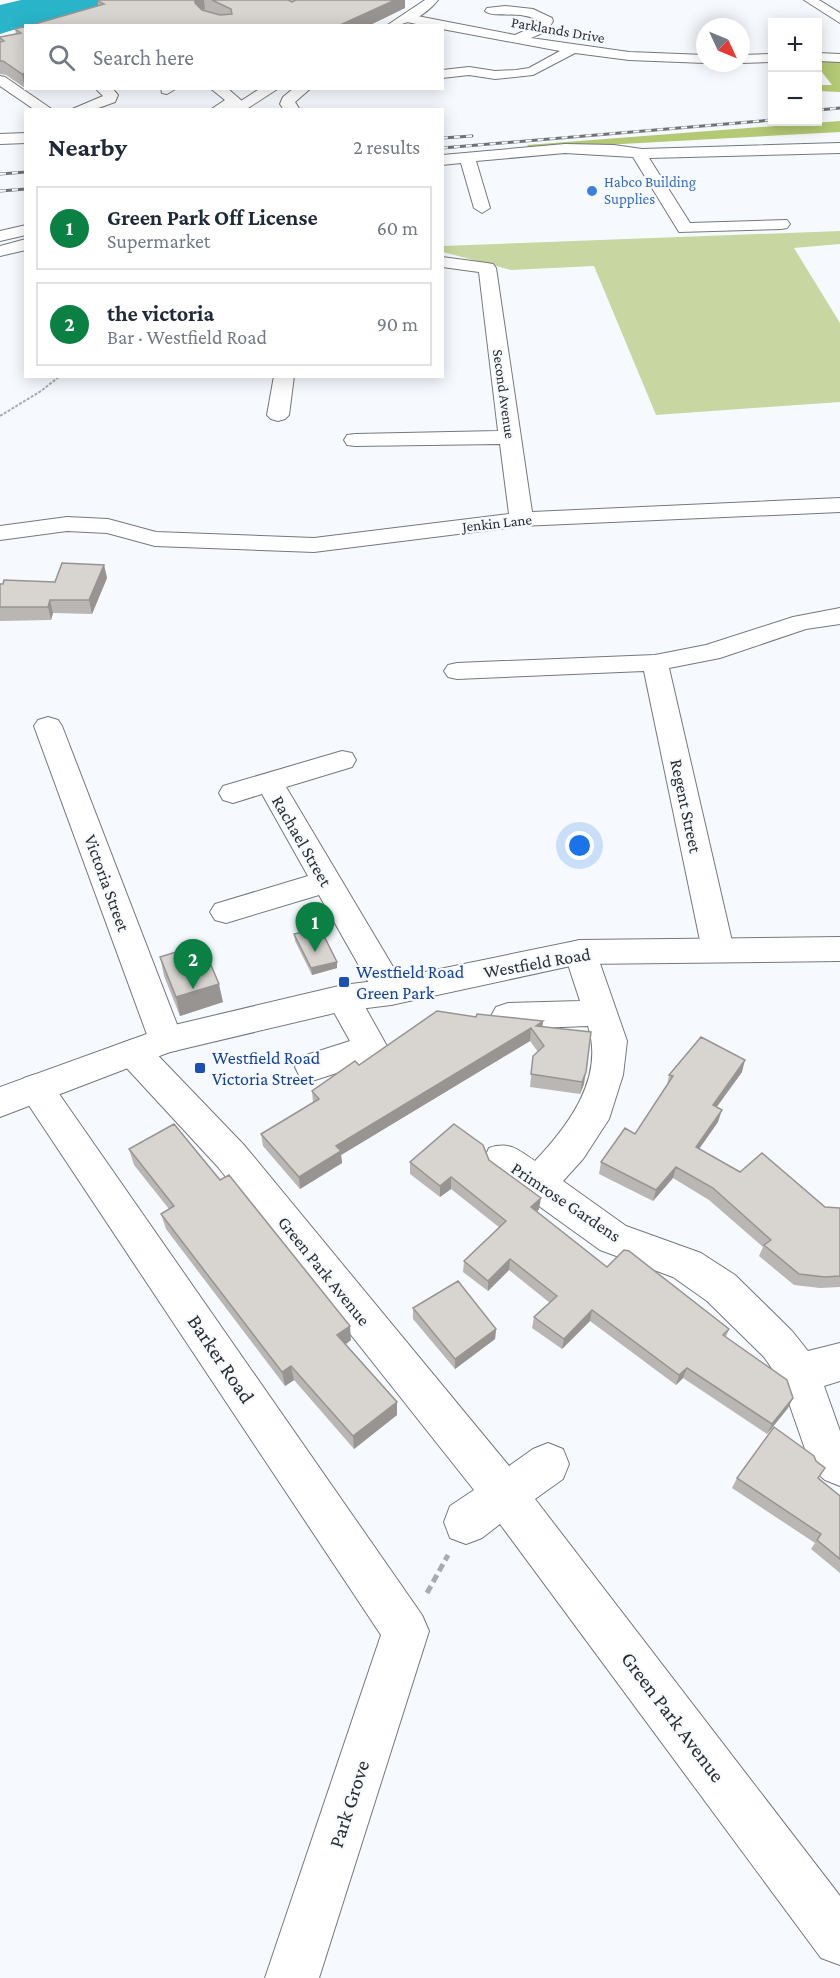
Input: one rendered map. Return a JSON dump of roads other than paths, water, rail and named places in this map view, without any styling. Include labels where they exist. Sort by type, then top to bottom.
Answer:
[{"type":"main road","points":[[412,0],[431,1]]},
{"type":"main road","points":[[810,0],[840,19]]},
{"type":"main road","points":[[396,24],[431,1]]},
{"type":"main road","points":[[498,7],[532,13],[548,21],[542,28],[517,39]]},
{"type":"main road","name":"Parklands Drive","points":[[407,18],[437,24]]},
{"type":"main road","name":"Parklands Drive","points":[[444,25],[571,50],[615,56],[696,59]]},
{"type":"main road","points":[[455,42],[472,31]]},
{"type":"main road","points":[[615,56],[624,40]]},
{"type":"main road","points":[[444,74],[469,71],[495,75],[516,74],[532,70],[571,50]]},
{"type":"main road","points":[[822,57],[840,58]]},
{"type":"main road","points":[[750,59],[768,58]]},
{"type":"main road","points":[[0,80],[43,108]]},
{"type":"main road","points":[[83,108],[110,99],[111,94],[105,90]]},
{"type":"main road","points":[[220,90],[235,101],[221,108]]},
{"type":"main road","points":[[237,108],[269,90]]},
{"type":"main road","points":[[291,108],[287,104],[288,100],[301,90]]},
{"type":"main road","points":[[0,132],[24,131]]},
{"type":"main road","points":[[0,140],[24,138]]},
{"type":"main road","points":[[444,160],[588,148],[613,148],[639,154],[840,148]]},
{"type":"main road","points":[[639,154],[685,228],[781,224]]},
{"type":"main road","points":[[467,158],[482,208]]},
{"type":"main road","points":[[0,237],[24,231]]},
{"type":"main road","points":[[0,251],[24,245]]},
{"type":"main road","name":"Second Avenue","points":[[444,262],[487,268],[521,519]]},
{"type":"main road","points":[[256,415],[287,416],[284,378]]},
{"type":"main road","points":[[355,440],[511,437]]},
{"type":"main road","name":"Jenkin Lane","points":[[0,533],[67,524],[108,526],[155,539],[314,545],[521,519],[840,505]]},
{"type":"main road","points":[[457,671],[655,663],[711,652],[802,622],[840,616]]},
{"type":"main road","name":"Regent Street","points":[[655,663],[718,950]]},
{"type":"main road","name":"Victoria Street","points":[[48,726],[150,1047]]},
{"type":"main road","name":"Rachael Street","points":[[233,793],[342,760]]},
{"type":"main road","name":"Rachael Street","points":[[269,782],[325,882],[391,992]]},
{"type":"main road","points":[[226,912],[325,882]]},
{"type":"main road","name":"Westfield Road","points":[[18,1095],[150,1047],[343,998],[391,992],[580,952],[840,949]]},
{"type":"main road","points":[[538,1183],[570,1148],[596,1109],[606,1075],[610,1041],[580,952]]},
{"type":"main road","points":[[312,1067],[371,1048],[343,998]]},
{"type":"main road","points":[[508,1016],[602,1013]]},
{"type":"main road","name":"Green Park Avenue","points":[[150,1047],[231,1156],[505,1495],[840,1939]]},
{"type":"main road","name":"Barker Road","points":[[18,1095],[406,1631]]},
{"type":"main road","name":"Primrose Gardens","points":[[502,1158],[613,1238],[687,1265],[721,1288],[778,1344],[799,1373],[827,1454],[840,1465]]},
{"type":"main road","points":[[799,1373],[840,1362]]},
{"type":"main road","points":[[466,1522],[548,1464]]},
{"type":"main road","name":"Park Grove","points":[[292,1978],[406,1631]]},
{"type":"water","points":[[21,0],[132,0],[34,24],[24,24],[24,27],[0,34],[0,5]]},
{"type":"railway","points":[[822,110],[840,108]]},
{"type":"railway","points":[[444,148],[768,120]]},
{"type":"railway","points":[[444,138],[472,136]]},
{"type":"railway","points":[[0,174],[24,172]]},
{"type":"railway","points":[[0,191],[24,189]]},
{"type":"place","name":"Habco Building Supplies","points":[[592,191]]},
{"type":"place","name":"Green Park Off License","points":[[315,952]]},
{"type":"place","name":"Westfield Road Green Park","points":[[344,982]]},
{"type":"place","name":"the victoria","points":[[193,989]]},
{"type":"place","name":"Westfield Road Victoria Street","points":[[200,1068]]}]
